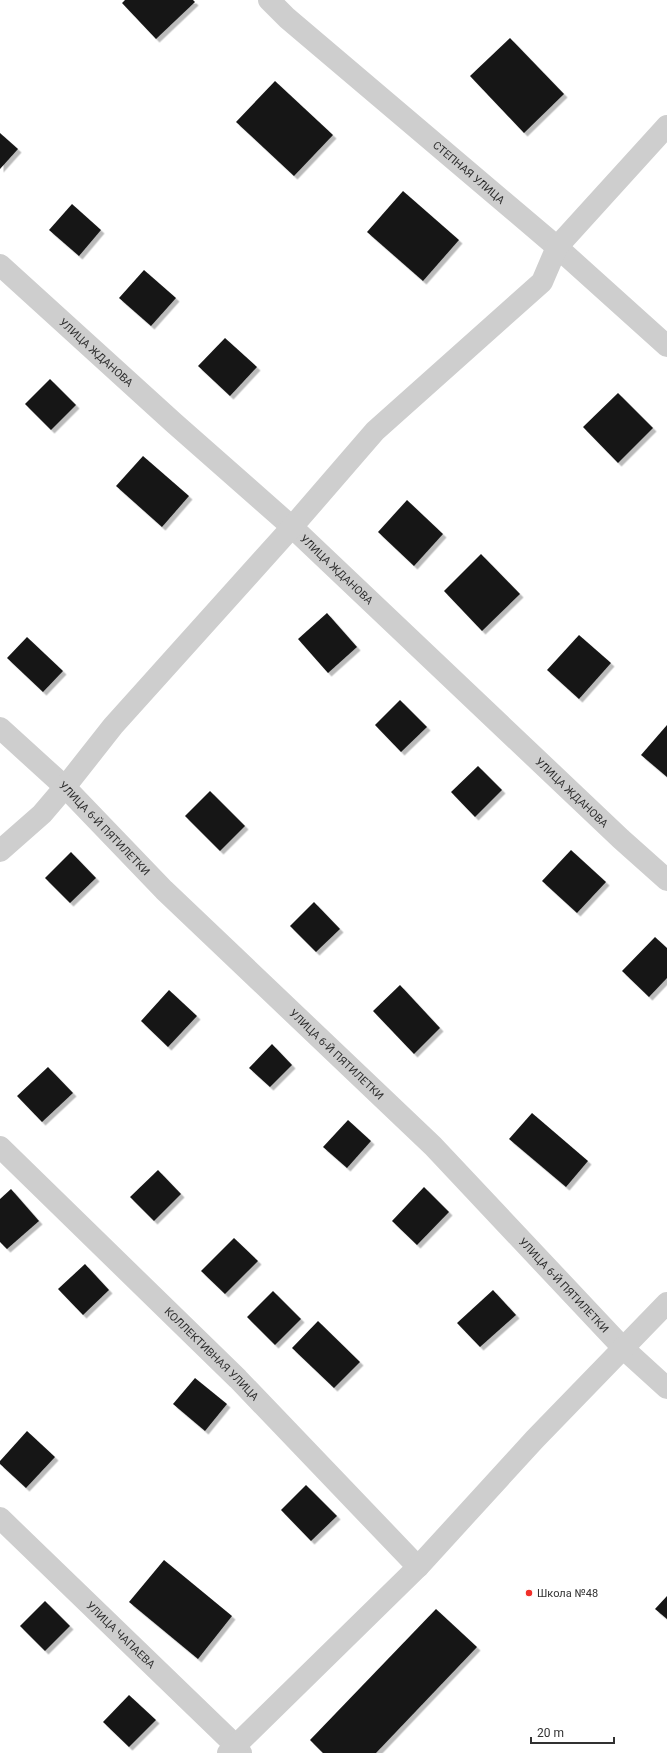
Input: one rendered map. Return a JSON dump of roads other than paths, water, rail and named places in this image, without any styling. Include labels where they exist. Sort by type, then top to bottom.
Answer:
[{"type":"street","name":"СТЕПНАЯ УЛИЦА","points":[[269,0],[287,18],[557,247],[667,346]]},
{"type":"street","points":[[0,851],[42,814],[66,787],[113,726],[376,431],[542,282],[557,247],[667,126]]},
{"type":"street","name":"УЛИЦА ЖДАНОВА","points":[[0,265],[168,418],[292,527],[621,839],[667,880]]},
{"type":"street","name":"УЛИЦА 6-Й ПЯТИЛЕТКИ","points":[[0,728],[66,787],[164,890],[433,1146],[624,1349],[667,1388]]},
{"type":"street","name":"КОЛЛЕКТИВНАЯ УЛИЦА","points":[[0,1147],[238,1379],[418,1567]]},
{"type":"street","points":[[235,1750],[418,1567],[534,1439],[624,1349],[667,1303]]},
{"type":"street","name":"УЛИЦА ЧАПАЕВА","points":[[0,1518],[235,1750]]},
{"type":"place","name":"Школа №48","points":[[529,1593]]}]
